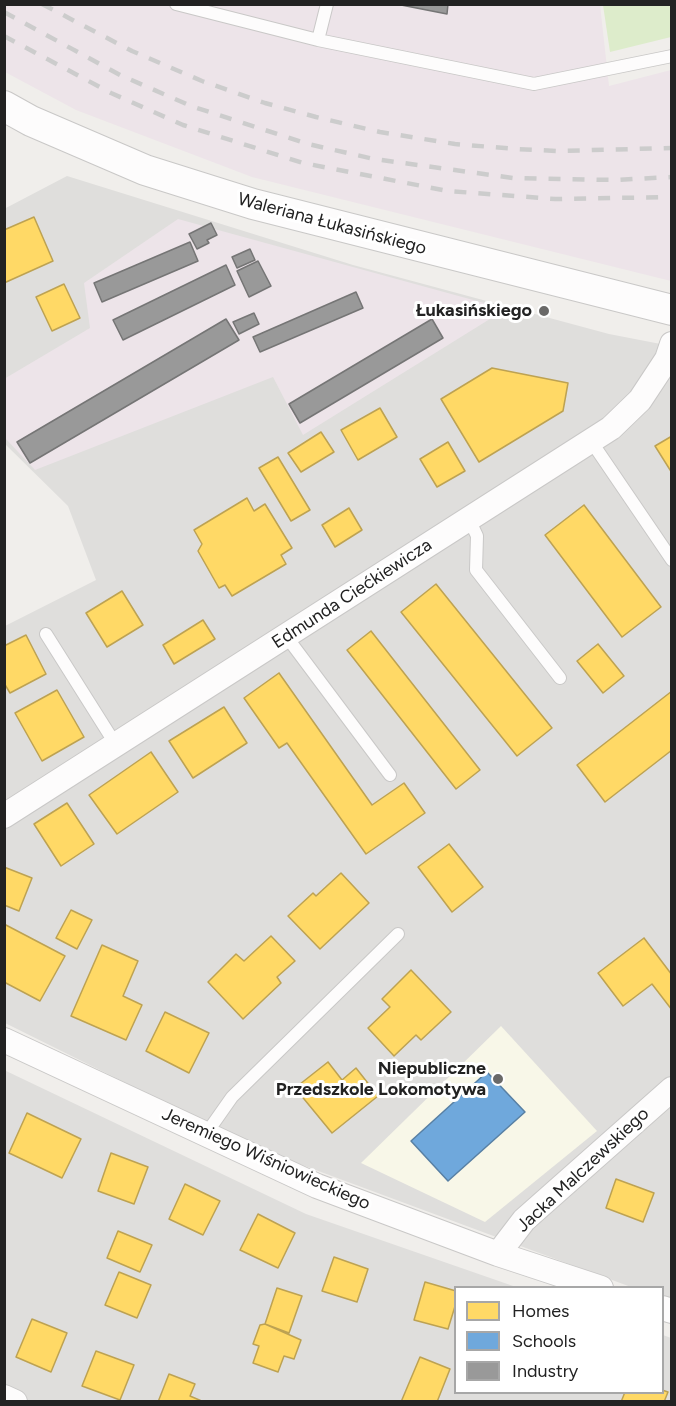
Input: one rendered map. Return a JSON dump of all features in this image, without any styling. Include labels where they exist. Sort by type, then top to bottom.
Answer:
[{"type":"street","name":"Waleriana Łukasińskiego","points":[[4,106],[31,121],[145,170],[242,201],[672,310]]},
{"type":"street","name":"Edmunda Ciećkiewicza","points":[[4,816],[611,428],[640,400],[667,359],[672,344]]},
{"type":"street","name":"Jeremiego Wiśniowieckiego","points":[[4,1040],[316,1186],[498,1254],[598,1286]]},
{"type":"street","name":"Jacka Malczewskiego","points":[[498,1254],[524,1220],[672,1089]]},
{"type":"street","points":[[4,1397],[15,1401]]},
{"type":"lane","points":[[176,4],[318,40],[534,84],[672,56]]},
{"type":"lane","points":[[318,40],[327,4]]},
{"type":"lane","points":[[591,441],[672,560]]},
{"type":"lane","points":[[469,519],[477,536],[476,570],[560,678]]},
{"type":"lane","points":[[46,634],[116,745]]},
{"type":"lane","points":[[286,636],[390,775]]},
{"type":"lane","points":[[206,1134],[232,1096],[398,934]]},
{"type":"shaded area","points":[[4,5],[600,5],[609,86],[671,70],[671,281],[252,177],[76,110],[5,72]]},
{"type":"shaded area","points":[[67,176],[353,265],[609,334],[671,346],[671,1302],[664,1299],[664,1286],[628,1286],[259,1149],[5,1023],[5,626],[96,580],[68,506],[5,444],[4,209]]},
{"type":"shaded area","points":[[178,219],[506,309],[303,435],[273,377],[35,470],[5,438],[4,379],[90,328],[84,283]]},
{"type":"shaded area","name":"Niepubliczne Przedszkole Lokomotywa","points":[[501,1026],[597,1131],[485,1222],[361,1163]]},
{"type":"shaded area","points":[[4,1070],[306,1214],[513,1286],[454,1286],[454,1394],[664,1394],[664,1335],[671,1338],[671,1401],[5,1401]]},
{"type":"green space","points":[[603,5],[671,5],[671,37],[610,52]]},
{"type":"building: Homes","points":[[34,217],[53,261],[4,283],[4,230]]},
{"type":"building: Homes","points":[[64,284],[80,318],[52,331],[36,297]]},
{"type":"building: Homes","points":[[492,368],[568,383],[563,411],[479,462],[441,399]]},
{"type":"building: Homes","points":[[380,408],[397,437],[358,460],[341,430]]},
{"type":"building: Homes","points":[[321,432],[334,452],[301,472],[288,453]]},
{"type":"building: Homes","points":[[672,436],[672,473],[655,446]]},
{"type":"building: Homes","points":[[448,442],[465,471],[437,487],[420,459]]},
{"type":"building: Homes","points":[[278,457],[310,510],[291,521],[259,468]]},
{"type":"building: Homes","points":[[247,498],[254,511],[265,504],[292,548],[281,555],[286,564],[232,596],[225,585],[219,588],[198,551],[202,544],[194,530]]},
{"type":"building: Homes","points":[[584,505],[661,607],[622,637],[545,535]]},
{"type":"building: Homes","points":[[349,508],[362,530],[335,547],[322,525]]},
{"type":"building: Homes","points":[[436,584],[552,728],[517,756],[401,612]]},
{"type":"building: Homes","points":[[122,591],[143,625],[107,647],[86,613]]},
{"type":"building: Homes","points":[[203,620],[215,639],[174,664],[163,645]]},
{"type":"building: Homes","points":[[371,631],[480,770],[456,789],[347,650]]},
{"type":"building: Homes","points":[[26,635],[46,674],[10,693],[4,683],[4,646]]},
{"type":"building: Homes","points":[[598,644],[624,676],[603,693],[577,661]]},
{"type":"building: Homes","points":[[279,673],[372,805],[404,783],[425,813],[366,854],[287,743],[279,748],[244,698]]},
{"type":"building: Homes","points":[[57,690],[84,737],[42,761],[15,713]]},
{"type":"building: Homes","points":[[672,691],[672,750],[605,802],[577,765]]},
{"type":"building: Homes","points":[[224,707],[247,743],[193,778],[169,741]]},
{"type":"building: Homes","points":[[151,752],[178,792],[117,834],[89,795]]},
{"type":"building: Homes","points":[[67,803],[94,844],[61,866],[34,824]]},
{"type":"building: Homes","points":[[449,844],[483,887],[452,912],[418,867]]},
{"type":"building: Homes","points":[[4,867],[32,878],[19,911],[4,905]]},
{"type":"building: Homes","points":[[341,873],[369,903],[320,949],[288,916],[313,893],[316,896]]},
{"type":"building: Homes","points":[[71,910],[92,920],[77,949],[56,938]]},
{"type":"building: Homes","points":[[4,924],[65,956],[40,1001],[4,982]]},
{"type":"building: Homes","points":[[271,936],[295,961],[277,977],[281,983],[243,1019],[208,982],[236,954],[244,961]]},
{"type":"building: Homes","points":[[644,938],[672,975],[672,1010],[652,984],[623,1006],[598,973]]},
{"type":"building: Homes","points":[[102,945],[138,961],[123,996],[142,1005],[126,1040],[71,1016]]},
{"type":"building: Homes","points":[[411,970],[451,1012],[421,1040],[416,1035],[394,1056],[368,1028],[390,1007],[382,999]]},
{"type":"building: Homes","points":[[165,1012],[209,1033],[189,1073],[146,1051]]},
{"type":"building: Homes","points":[[328,1062],[342,1080],[356,1068],[378,1096],[332,1133],[295,1088]]},
{"type":"building: Homes","points":[[27,1113],[81,1139],[62,1178],[9,1153]]},
{"type":"building: Homes","points":[[111,1153],[148,1167],[134,1204],[98,1191]]},
{"type":"building: Homes","points":[[616,1179],[654,1193],[643,1222],[606,1208]]},
{"type":"building: Homes","points":[[185,1184],[220,1201],[203,1235],[169,1219]]},
{"type":"building: Homes","points":[[258,1214],[295,1233],[278,1268],[240,1250]]},
{"type":"building: Homes","points":[[118,1231],[152,1245],[140,1272],[107,1258]]},
{"type":"building: Homes","points":[[334,1257],[368,1269],[357,1302],[322,1291]]},
{"type":"building: Homes","points":[[119,1272],[151,1285],[137,1318],[105,1305]]},
{"type":"building: Homes","points":[[425,1282],[454,1290],[454,1310],[448,1329],[414,1320]]},
{"type":"building: Homes","points":[[277,1288],[302,1296],[289,1333],[265,1324]]},
{"type":"building: Homes","points":[[32,1319],[67,1333],[51,1372],[16,1357]]},
{"type":"building: Homes","points":[[265,1324],[301,1340],[294,1359],[284,1356],[278,1372],[253,1363],[259,1346],[253,1344],[260,1325]]},
{"type":"building: Homes","points":[[96,1351],[134,1365],[120,1400],[82,1386]]},
{"type":"building: Homes","points":[[420,1357],[450,1369],[437,1402],[401,1402]]},
{"type":"building: Homes","points":[[169,1374],[195,1384],[190,1396],[204,1402],[158,1402]]},
{"type":"building: Homes","points":[[664,1391],[668,1392],[664,1402],[621,1402],[624,1394],[664,1394]]},
{"type":"building: Schools","name":"Niepubliczne Przedszkole Lokomotywa","points":[[487,1072],[525,1112],[448,1181],[411,1141]]},
{"type":"building: Industry","points":[[396,4],[448,4],[447,14]]},
{"type":"building: Industry","points":[[211,223],[217,235],[207,240],[209,243],[197,249],[189,234]]},
{"type":"building: Industry","points":[[190,242],[198,261],[102,302],[94,283]]},
{"type":"building: Industry","points":[[250,249],[255,260],[237,268],[232,257]]},
{"type":"building: Industry","points":[[258,261],[271,286],[249,297],[237,271]]},
{"type":"building: Industry","points":[[226,265],[235,285],[123,340],[113,320]]},
{"type":"building: Industry","points":[[356,292],[363,308],[260,352],[253,337]]},
{"type":"building: Industry","points":[[254,313],[259,324],[239,334],[233,322]]},
{"type":"building: Industry","points":[[226,319],[239,340],[30,463],[17,442]]},
{"type":"building: Industry","points":[[432,319],[443,338],[300,423],[289,404]]},
{"type":"railway","points":[[42,4],[132,51],[202,81],[265,103],[380,132],[455,144],[516,149],[558,151],[672,148]]},
{"type":"railway","points":[[4,12],[120,75],[191,106],[308,144],[374,159],[513,178],[615,180],[672,177]]},
{"type":"railway","points":[[4,36],[111,93],[183,125],[303,163],[448,191],[555,199],[672,197]]},
{"type":"place","name":"Łukasińskiego","points":[[544,311]]},
{"type":"place","name":"Niepubliczne Przedszkole Lokomotywa","points":[[498,1079]]}]
